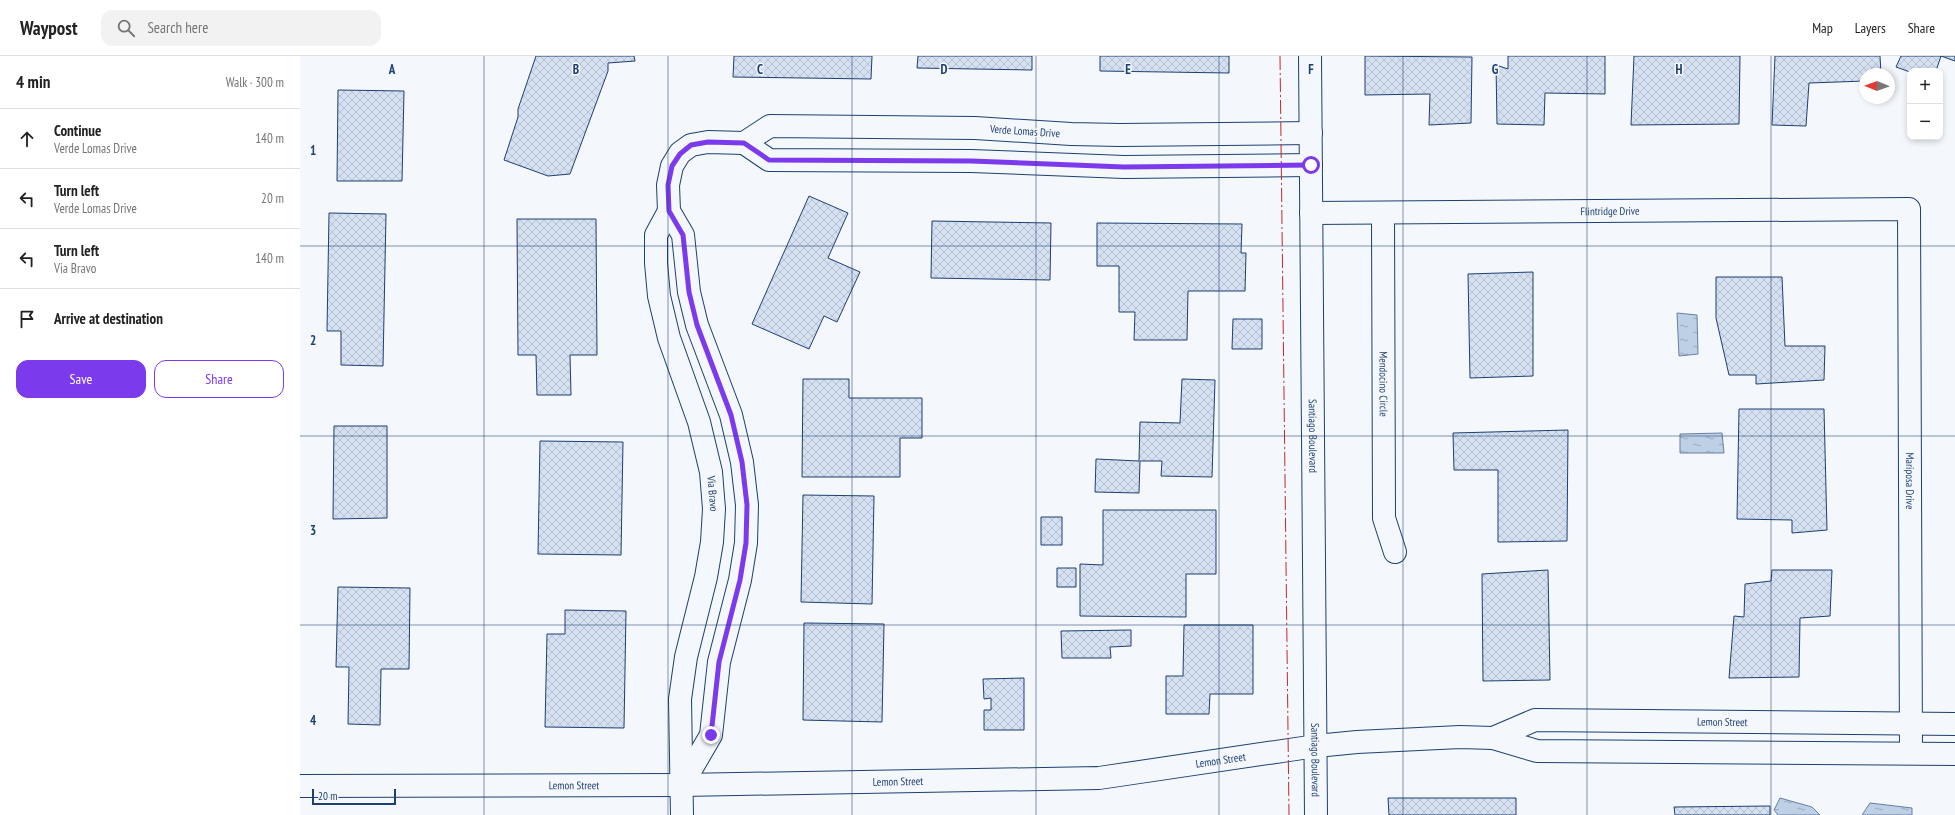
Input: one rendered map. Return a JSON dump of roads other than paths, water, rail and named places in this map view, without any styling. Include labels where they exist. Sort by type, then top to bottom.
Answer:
[{"type":"street","name":"Santiago Boulevard","points":[[1310,56],[1316,815]]},
{"type":"street","name":"Verde Lomas Drive","points":[[744,143],[770,126],[975,128],[1071,134],[1120,135],[1311,133]]},
{"type":"street","points":[[682,785],[711,735],[719,662],[741,572],[746,543],[746,498],[742,462],[731,415],[697,325],[691,298],[683,235],[669,211],[668,185],[670,172],[680,154],[691,145],[708,142],[744,143],[769,160],[971,161],[1124,167],[1311,165]]},
{"type":"street","name":"Flintridge Drive","points":[[1311,213],[1383,214],[1909,209]]},
{"type":"street","name":"Mariposa Drive","points":[[1909,209],[1911,753]]},
{"type":"street","name":"Via Bravo","points":[[669,211],[656,234],[656,263],[659,296],[669,338],[699,422],[711,472],[714,509],[708,563],[686,658],[680,699],[682,815]]},
{"type":"street","name":"Mendocino Circle","points":[[1383,214],[1384,518],[1395,552]]},
{"type":"street","points":[[687,390],[720,387]]},
{"type":"street","points":[[708,563],[741,572]]},
{"type":"street","name":"Lemon Street","points":[[1493,738],[1535,720],[1955,724]]},
{"type":"street","name":"Lemon Street","points":[[300,786],[682,785],[1099,778],[1316,746],[1460,736],[1493,738],[1537,752],[1955,754]]},
{"type":"water","points":[[1677,313],[1697,315],[1698,354],[1679,356]]},
{"type":"water","points":[[1722,433],[1724,453],[1680,453],[1680,434]]},
{"type":"water","points":[[1780,798],[1812,807],[1820,815],[1778,815],[1774,810]]},
{"type":"water","points":[[1870,803],[1912,808],[1912,815],[1862,815]]}]
